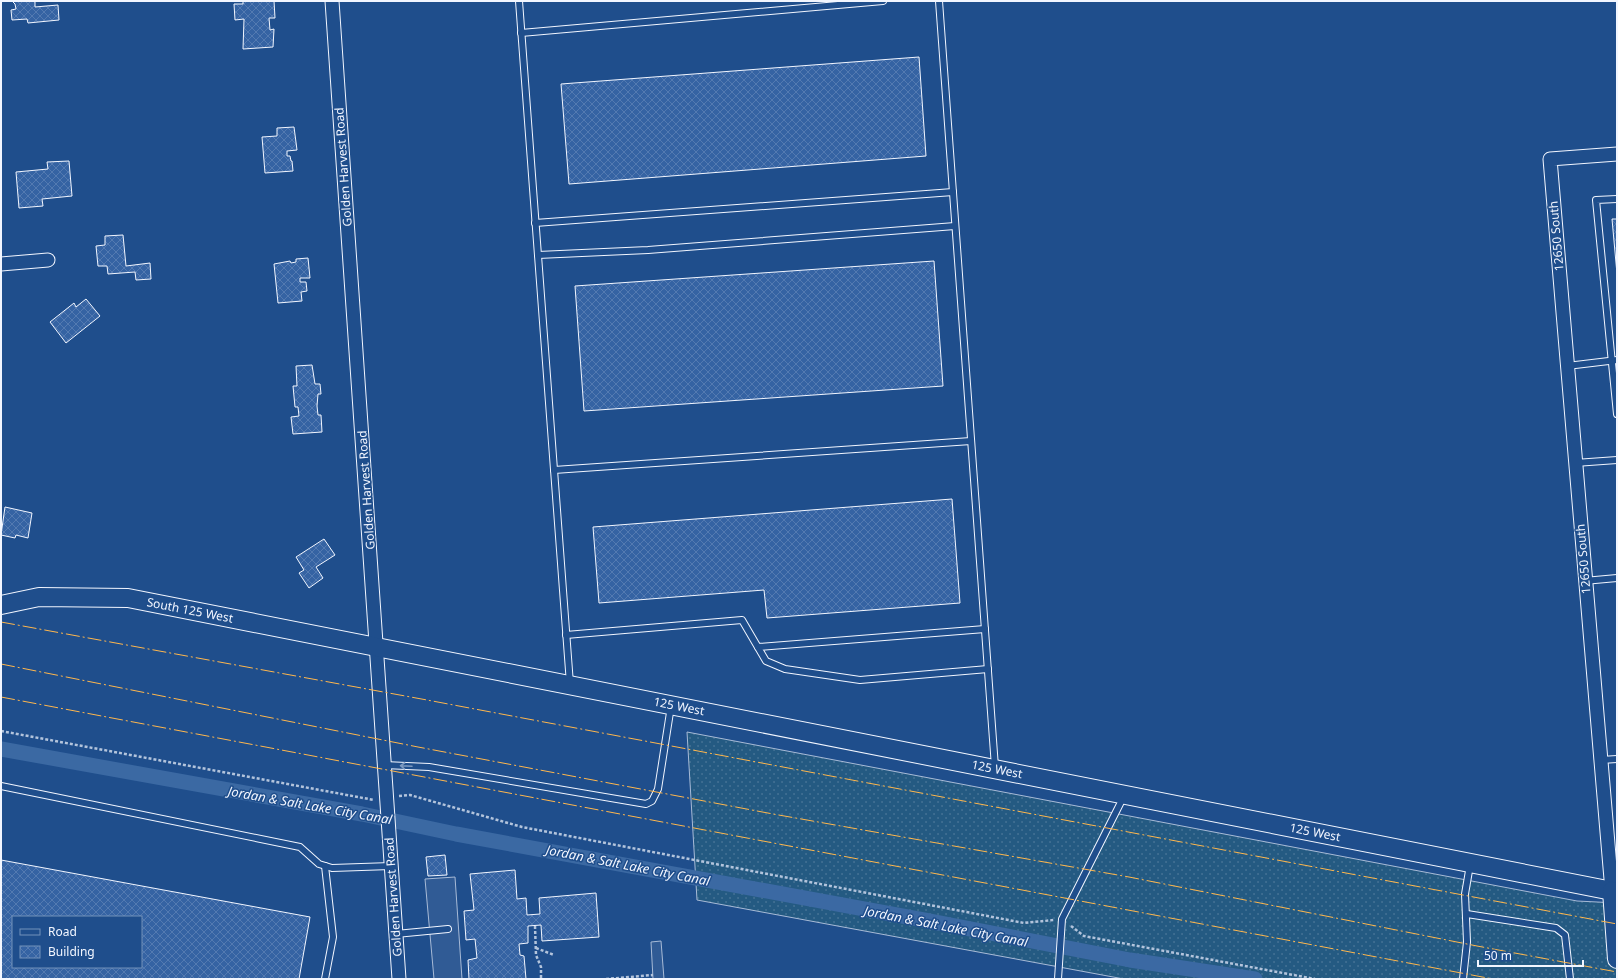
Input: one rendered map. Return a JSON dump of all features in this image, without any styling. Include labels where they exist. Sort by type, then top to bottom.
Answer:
[{"type":"main road","name":"South 125 West","points":[[1,605],[39,597],[128,598],[377,646]]},
{"type":"main road","name":"125 West","points":[[377,646],[1614,892]]},
{"type":"main road","name":"12650 South","points":[[1614,892],[1617,959]]},
{"type":"street","name":"Golden Harvest Road","points":[[332,1],[399,979]]},
{"type":"street","name":"12650 South","points":[[1614,892],[1584,581],[1550,159],[1617,154]]},
{"type":"street","points":[[1,264],[48,260]]},
{"type":"lane","points":[[519,1],[570,684]]},
{"type":"lane","points":[[521,33],[883,1]]},
{"type":"lane","points":[[939,1],[995,769]]},
{"type":"lane","points":[[535,223],[953,192]]},
{"type":"lane","points":[[1617,199],[1596,200],[1614,361],[1617,414]]},
{"type":"lane","points":[[538,255],[648,250],[955,226]]},
{"type":"lane","points":[[1567,366],[1614,361]]},
{"type":"lane","points":[[554,470],[971,441]]},
{"type":"lane","points":[[1575,462],[1617,460]]},
{"type":"lane","points":[[1584,581],[1617,578]]},
{"type":"lane","points":[[566,635],[742,620],[766,660],[785,669],[860,680],[988,669]]},
{"type":"lane","points":[[758,646],[985,629]]},
{"type":"lane","points":[[384,766],[428,767],[646,804],[652,801],[658,788],[671,705]]},
{"type":"lane","points":[[1601,760],[1617,759]]},
{"type":"lane","points":[[1,786],[300,847],[319,864],[332,868],[391,866]]},
{"type":"lane","points":[[1058,979],[1058,961],[1062,923],[1125,795]]},
{"type":"lane","points":[[1462,979],[1467,942],[1465,894],[1470,863]]},
{"type":"lane","points":[[325,866],[333,937],[325,979]]},
{"type":"lane","points":[[1467,914],[1556,928],[1565,935],[1570,979]]},
{"type":"lane","points":[[396,934],[448,929]]},
{"type":"path","points":[[1,731],[371,801],[387,802],[410,795],[522,827],[1024,923],[1062,923],[1084,936],[1315,979]]},
{"type":"path","points":[[535,926],[536,955],[541,967],[540,979]]},
{"type":"path","points":[[536,948],[554,955]]},
{"type":"path","points":[[606,979],[653,975]]},
{"type":"shaded area","points":[[687,732],[1577,901],[1617,903],[1617,979],[1124,979],[697,900]]},
{"type":"shaded area","points":[[455,877],[462,979],[434,979],[425,879]]},
{"type":"shaded area","points":[[661,941],[664,979],[653,979],[651,942]]},
{"type":"building","points":[[12,1],[35,1],[35,7],[58,5],[59,20],[28,23],[27,19],[12,20],[11,10],[16,9],[15,4]]},
{"type":"building","points":[[243,1],[274,1],[275,18],[269,18],[270,30],[274,29],[273,47],[243,49],[244,19],[235,20],[234,4],[243,4]]},
{"type":"building","points":[[919,57],[926,156],[569,184],[561,84]]},
{"type":"building","points":[[294,127],[297,150],[287,151],[287,156],[290,156],[292,161],[293,171],[265,173],[262,137],[277,136],[277,128]]},
{"type":"building","points":[[69,161],[72,196],[42,199],[43,206],[19,208],[16,172],[48,169],[47,162]]},
{"type":"building","points":[[1612,219],[1617,219],[1617,274]]},
{"type":"building","points":[[123,235],[126,266],[150,263],[151,279],[136,280],[135,272],[108,274],[107,266],[98,266],[96,246],[105,245],[105,236]]},
{"type":"building","points":[[308,258],[310,278],[300,278],[300,282],[306,282],[307,291],[301,292],[302,301],[278,303],[274,264],[290,261],[291,263],[296,262],[296,259]]},
{"type":"building","points":[[934,261],[943,386],[584,411],[575,286]]},
{"type":"building","points":[[86,299],[100,316],[66,343],[50,322],[74,303],[76,307]]},
{"type":"building","points":[[312,365],[315,384],[320,384],[321,394],[318,394],[317,406],[318,415],[321,415],[322,432],[293,434],[291,417],[299,416],[298,407],[295,407],[293,386],[297,386],[296,366]]},
{"type":"building","points":[[952,499],[960,603],[767,618],[764,590],[599,603],[593,527]]},
{"type":"building","points":[[5,507],[32,513],[28,538],[16,535],[15,538],[1,535]]},
{"type":"building","points":[[324,539],[335,555],[316,567],[323,578],[309,588],[299,573],[304,570],[296,557]]},
{"type":"building","points":[[445,855],[447,875],[428,876],[426,857]]},
{"type":"building","points":[[1,860],[310,917],[299,979],[1,979]]},
{"type":"building","points":[[515,870],[517,899],[526,898],[527,915],[540,914],[539,898],[596,893],[599,937],[542,941],[541,925],[528,926],[528,943],[519,944],[520,955],[524,956],[526,979],[469,979],[468,960],[477,958],[475,939],[466,940],[464,911],[474,910],[470,874]]},
{"type":"waterway","name":"Jordan & Salt Lake City Canal","points":[[1,749],[362,814],[456,834],[924,920],[1130,960],[1255,979]]},
{"type":"power","points":[[1,622],[427,700],[1617,924]]},
{"type":"power","points":[[1,664],[418,747],[773,814],[1129,877],[1477,946],[1617,972]]},
{"type":"power","points":[[1,697],[1493,979]]}]
